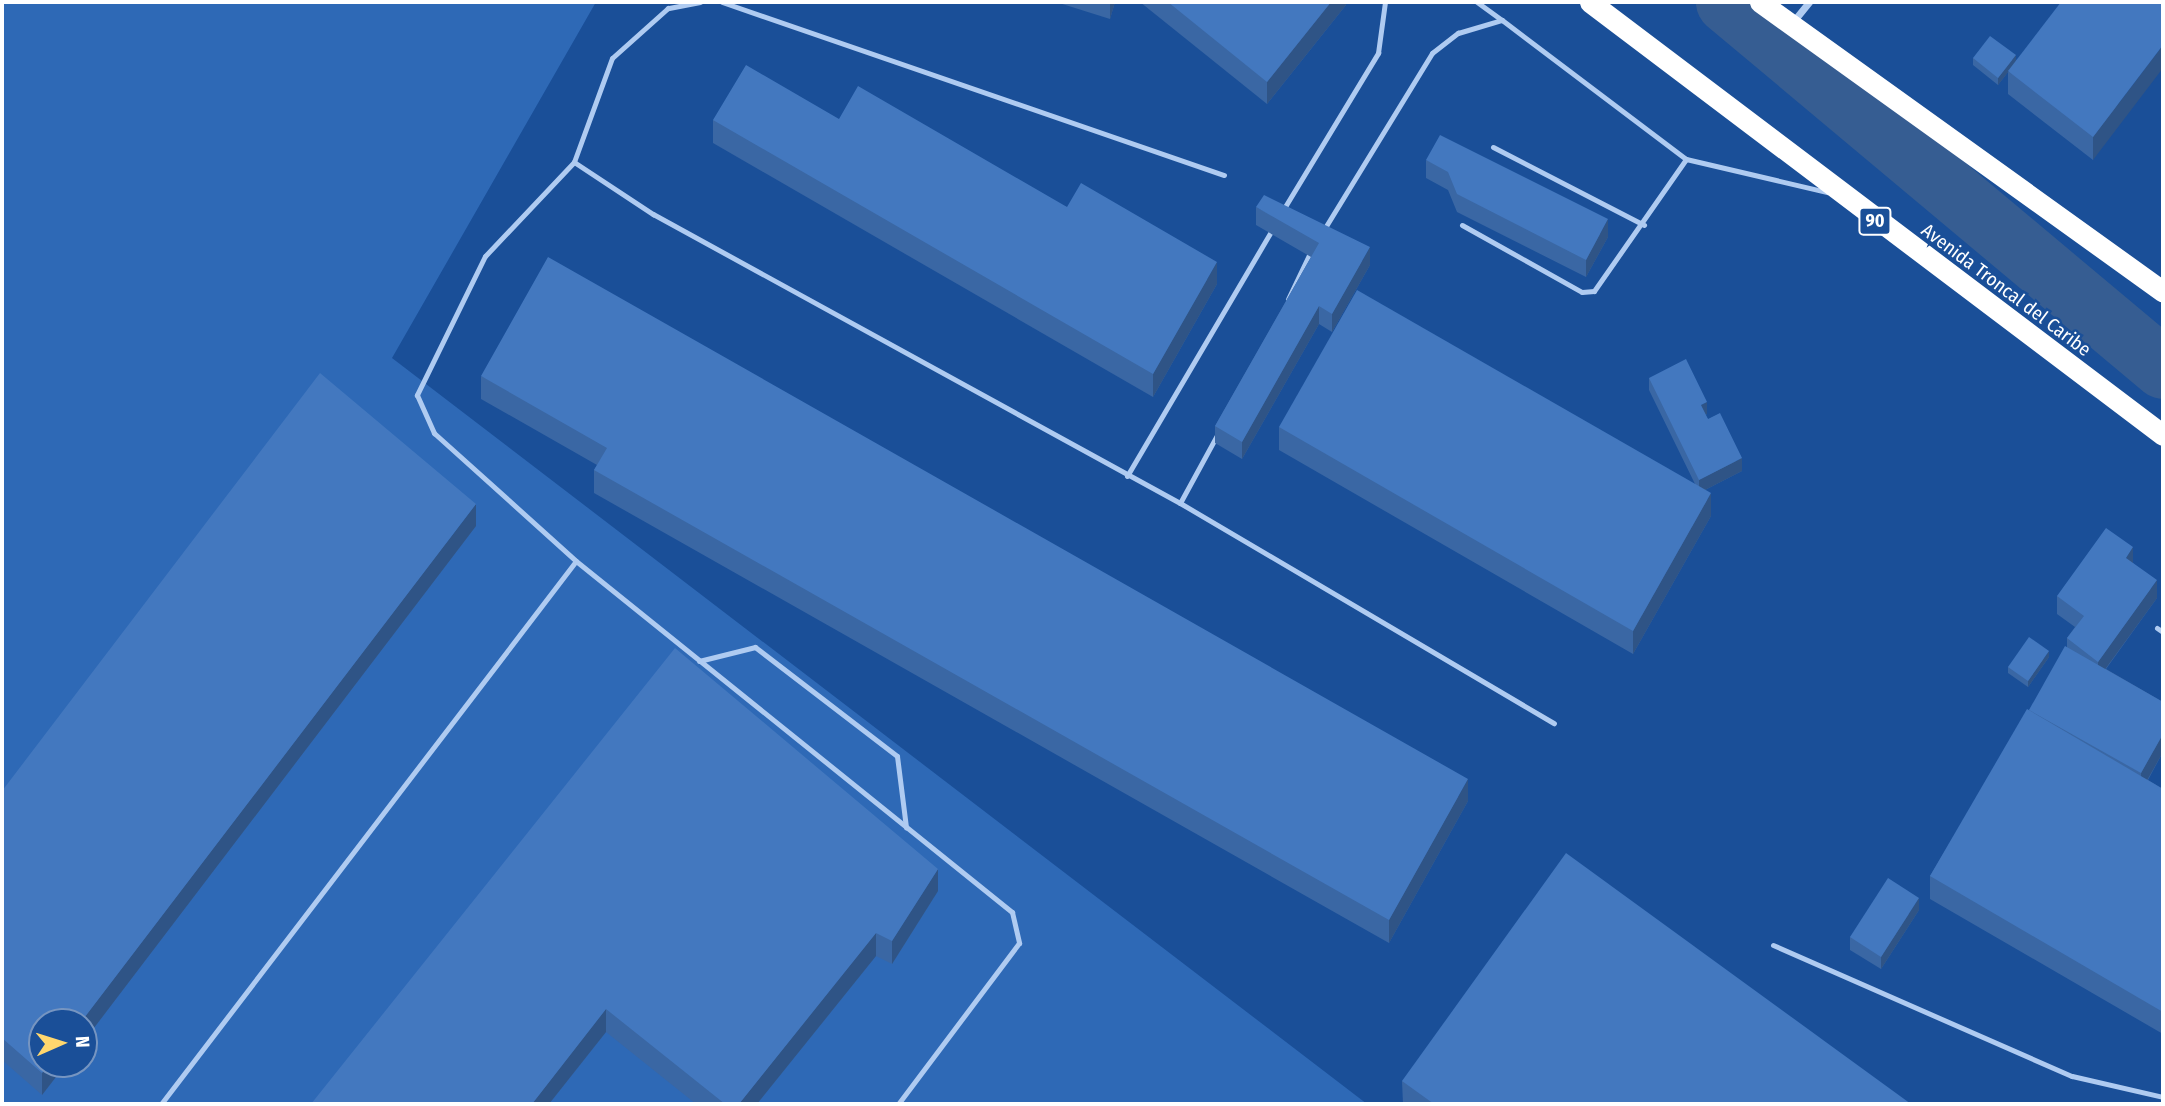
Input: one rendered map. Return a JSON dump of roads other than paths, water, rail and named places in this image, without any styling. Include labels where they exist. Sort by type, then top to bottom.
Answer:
[{"type":"highway","name":"Avenida Troncal del Caribe","points":[[1590,2],[1841,195],[2163,435]]},
{"type":"highway","points":[[1760,2],[2163,292]]},
{"type":"street","points":[[1790,24],[1809,2]]},
{"type":"lane","points":[[700,2],[668,8],[612,58],[574,162],[485,256],[417,395],[434,433],[576,561],[1012,912],[1019,943],[898,1104]]},
{"type":"lane","points":[[722,2],[1224,175]]},
{"type":"lane","points":[[1278,220],[1378,53],[1385,2]]},
{"type":"lane","points":[[1477,2],[1686,159],[1841,195]]},
{"type":"lane","points":[[1318,239],[1432,53],[1458,33],[1502,20]]},
{"type":"lane","points":[[1493,147],[1644,225]]},
{"type":"lane","points":[[1462,225],[1582,292],[1602,286],[1686,159]]},
{"type":"lane","points":[[574,162],[653,214],[1126,476],[1180,503],[1554,723]]},
{"type":"lane","points":[[1126,476],[1270,233]]},
{"type":"lane","points":[[1280,314],[1309,255]]},
{"type":"lane","points":[[1180,503],[1225,421]]},
{"type":"lane","points":[[162,1104],[576,561]]},
{"type":"lane","points":[[699,661],[755,647],[897,756],[906,827]]},
{"type":"lane","points":[[1773,945],[2072,1076],[2163,1097]]},
{"type":"waterway","points":[[1726,2],[2163,368]]}]
